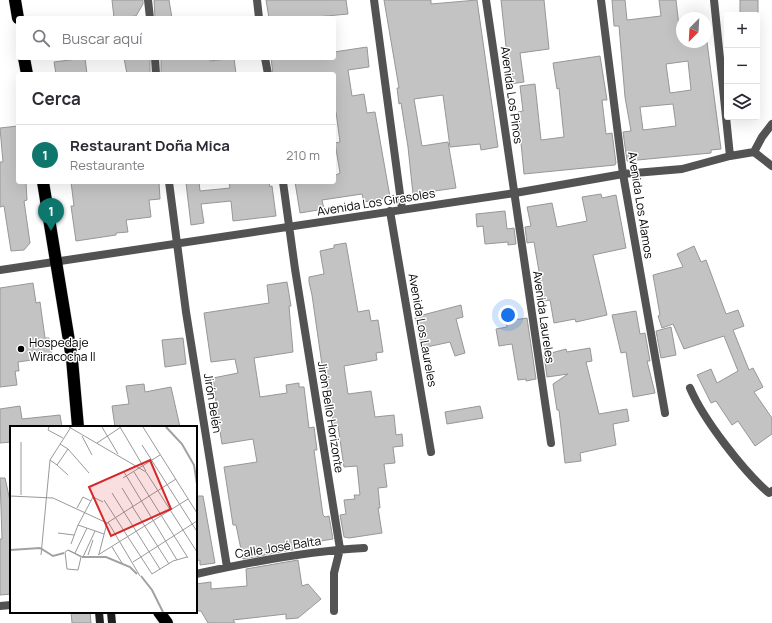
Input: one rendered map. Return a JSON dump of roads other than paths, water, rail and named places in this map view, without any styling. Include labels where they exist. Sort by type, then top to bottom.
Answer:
[{"type":"highway","points":[[16,0],[18,16]]},
{"type":"highway","points":[[24,60],[26,72]]},
{"type":"highway","points":[[43,184],[55,263],[72,359],[78,426]]},
{"type":"highway","points":[[160,613],[167,623]]},
{"type":"street","points":[[148,0],[150,16]]},
{"type":"street","points":[[257,0],[260,16]]},
{"type":"street","points":[[374,0],[402,209]]},
{"type":"street","name":"Avenida Los Pinos","points":[[486,0],[514,193]]},
{"type":"street","name":"Avenida Los Alamos","points":[[601,0],[623,174],[666,413]]},
{"type":"street","points":[[714,0],[730,156]]},
{"type":"street","points":[[154,60],[156,72]]},
{"type":"street","points":[[265,60],[268,72]]},
{"type":"street","points":[[772,124],[762,137],[754,152],[772,166]]},
{"type":"street","name":"Avenida Los Girasoles","points":[[0,270],[55,263],[176,243],[514,193],[623,174],[682,169],[730,156],[754,152]]},
{"type":"street","name":"Jirón Belén","points":[[169,184],[176,243],[227,567]]},
{"type":"street","name":"Jirón Bello Horizonte","points":[[283,184],[340,550],[334,573],[334,611]]},
{"type":"street","name":"Avenida Laureles","points":[[514,193],[551,443]]},
{"type":"street","name":"Avenida Los Laureles","points":[[390,211],[431,452]]},
{"type":"street","points":[[690,388],[698,405],[728,447],[758,484],[769,493],[772,491]]},
{"type":"street","name":"Calle José Balta","points":[[197,574],[227,567],[340,550],[364,548]]},
{"type":"street","points":[[0,606],[10,604]]},
{"type":"street","points":[[99,613],[100,623]]},
{"type":"street","points":[[111,613],[112,623]]},
{"type":"place","name":"Restaurant Doña Mica","points":[[51,231]]},
{"type":"place","name":"Hospedaje Wiracocha II","points":[[21,349]]}]
